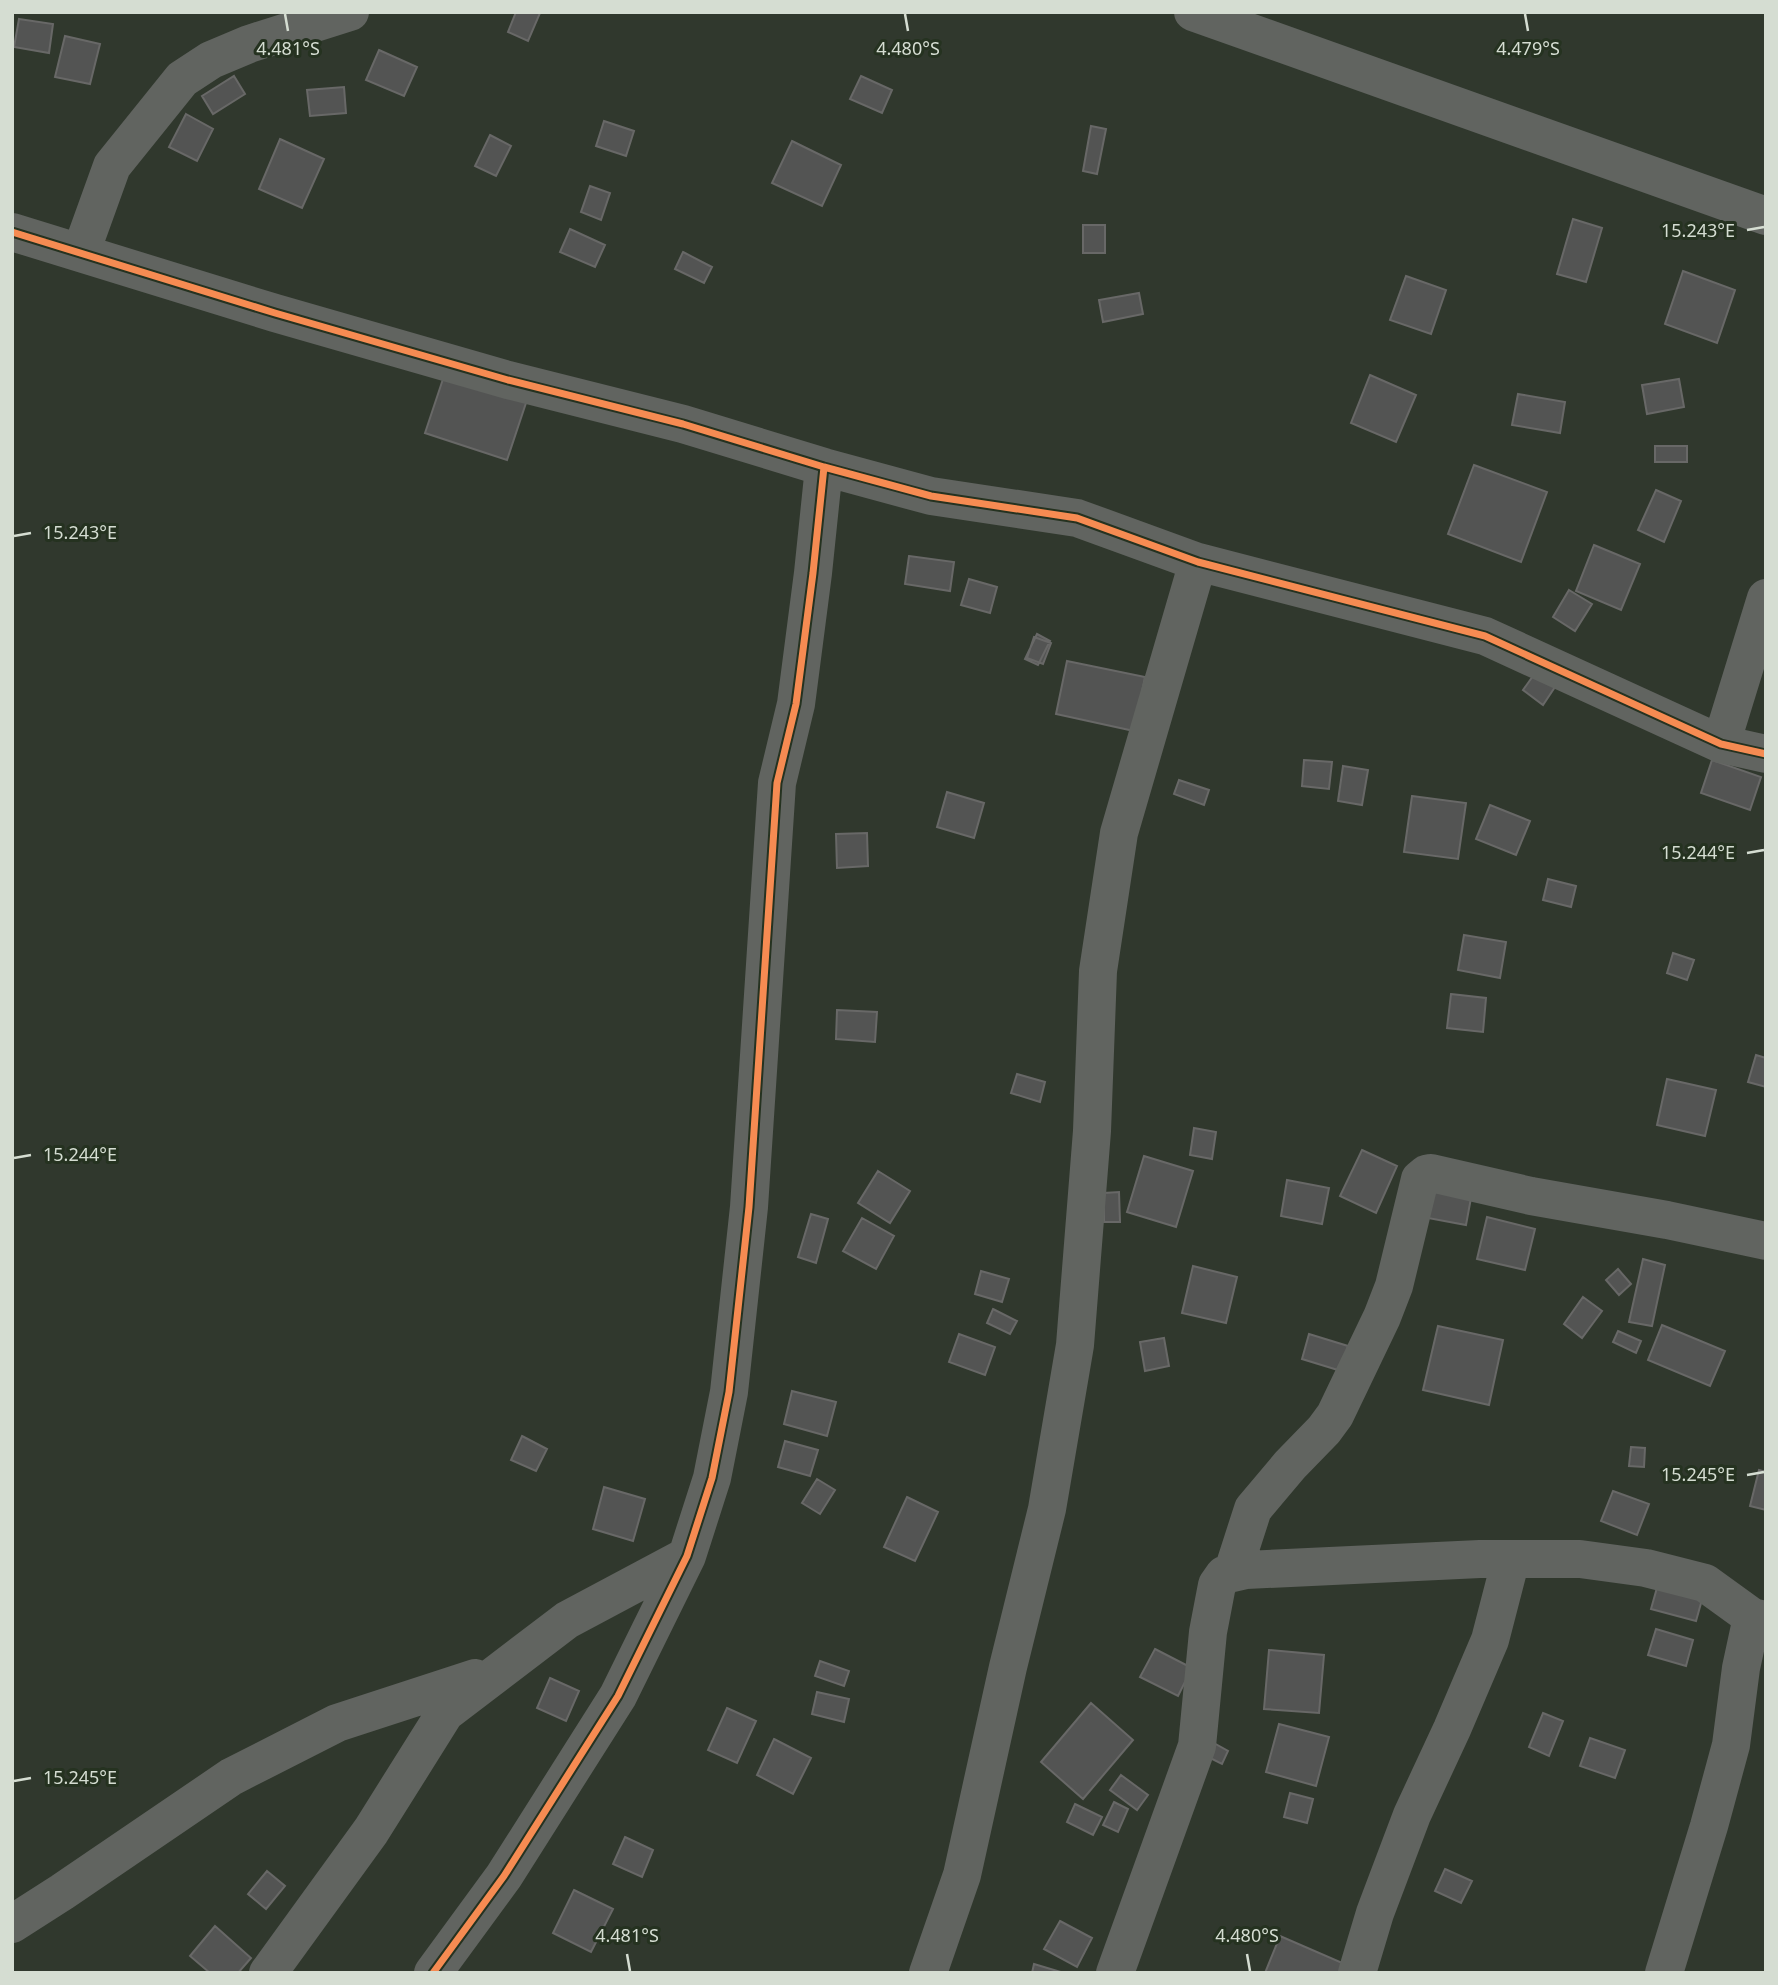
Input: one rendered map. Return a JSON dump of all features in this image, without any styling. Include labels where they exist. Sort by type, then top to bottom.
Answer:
[{"type":"street","points":[[81,252],[112,166],[181,79],[211,60],[248,44],[350,12]]},
{"type":"street","points":[[1192,12],[1766,216]]},
{"type":"street","points":[[12,232],[275,313],[508,380],[683,424],[824,467],[932,495],[1077,518],[1198,562],[1485,636],[1721,744],[1766,754]]},
{"type":"street","points":[[433,1973],[504,1877],[618,1696],[687,1556],[712,1478],[729,1392],[749,1207],[777,783],[796,704],[824,467]]},
{"type":"street","points":[[928,1973],[962,1875],[1008,1667],[1047,1509],[1075,1345],[1092,1131],[1098,971],[1119,833],[1198,562]]},
{"type":"street","points":[[1721,744],[1766,598]]},
{"type":"street","points":[[1233,1571],[1253,1508],[1335,1415],[1382,1317],[1397,1276],[1420,1179],[1426,1174],[1766,1241]]},
{"type":"street","points":[[268,1973],[371,1831],[445,1713],[567,1620],[687,1556]]},
{"type":"street","points":[[1357,1973],[1412,1815],[1490,1640],[1511,1559]]},
{"type":"street","points":[[1115,1973],[1197,1746],[1208,1632],[1217,1585],[1224,1575],[1233,1571],[1511,1559],[1580,1559],[1646,1568],[1705,1583],[1759,1618],[1741,1668],[1731,1745],[1664,1973]]},
{"type":"street","points":[[12,1924],[231,1777],[337,1723],[503,1668]]},
{"type":"building","points":[[516,12],[540,13],[528,41],[508,32]]},
{"type":"building","points":[[19,19],[53,24],[49,53],[14,47]]},
{"type":"building","points":[[65,36],[100,44],[90,84],[55,77]]},
{"type":"building","points":[[379,50],[417,67],[404,96],[366,80]]},
{"type":"building","points":[[234,76],[245,94],[213,114],[202,96]]},
{"type":"building","points":[[861,76],[892,90],[882,113],[850,99]]},
{"type":"building","points":[[344,87],[346,113],[310,116],[307,90]]},
{"type":"building","points":[[186,114],[213,129],[197,161],[169,147]]},
{"type":"building","points":[[604,121],[634,131],[626,156],[596,146]]},
{"type":"building","points":[[1091,126],[1106,129],[1097,174],[1083,171]]},
{"type":"building","points":[[490,135],[511,146],[496,176],[475,166]]},
{"type":"building","points":[[280,139],[324,159],[302,208],[259,189]]},
{"type":"building","points":[[792,141],[841,165],[822,206],[772,183]]},
{"type":"building","points":[[590,186],[610,193],[601,220],[581,212]]},
{"type":"building","points":[[1573,219],[1602,228],[1586,282],[1557,274]]},
{"type":"building","points":[[1083,225],[1105,225],[1105,253],[1083,253]]},
{"type":"building","points":[[570,229],[605,245],[595,267],[560,252]]},
{"type":"building","points":[[683,252],[712,267],[704,283],[675,269]]},
{"type":"building","points":[[1683,271],[1735,290],[1717,343],[1665,324]]},
{"type":"building","points":[[1406,276],[1446,290],[1431,334],[1390,320]]},
{"type":"building","points":[[1139,293],[1143,314],[1103,322],[1099,300]]},
{"type":"building","points":[[448,364],[530,391],[507,460],[425,433]]},
{"type":"building","points":[[1370,375],[1416,395],[1396,442],[1351,423]]},
{"type":"building","points":[[1679,379],[1684,407],[1647,414],[1642,385]]},
{"type":"building","points":[[1518,394],[1565,402],[1560,433],[1512,425]]},
{"type":"building","points":[[1655,446],[1687,446],[1687,462],[1655,462]]},
{"type":"building","points":[[1474,465],[1547,492],[1521,562],[1448,534]]},
{"type":"building","points":[[1656,490],[1681,501],[1664,542],[1638,530]]},
{"type":"building","points":[[1594,545],[1640,564],[1621,610],[1576,591]]},
{"type":"building","points":[[909,556],[954,562],[950,591],[905,584]]},
{"type":"building","points":[[969,579],[997,587],[990,613],[961,605]]},
{"type":"building","points":[[1569,590],[1592,604],[1575,631],[1553,617]]},
{"type":"building","points":[[1037,634],[1050,641],[1038,665],[1025,659]]},
{"type":"building","points":[[1034,637],[1051,643],[1043,664],[1027,658]]},
{"type":"building","points":[[1067,661],[1145,677],[1134,731],[1056,714]]},
{"type":"building","points":[[1538,669],[1557,684],[1543,705],[1523,690]]},
{"type":"building","points":[[1304,760],[1332,762],[1329,789],[1302,786]]},
{"type":"building","points":[[1712,760],[1761,777],[1750,810],[1701,793]]},
{"type":"building","points":[[1343,766],[1368,770],[1362,805],[1338,801]]},
{"type":"building","points":[[1179,780],[1209,790],[1204,805],[1174,794]]},
{"type":"building","points":[[947,792],[984,803],[974,838],[937,827]]},
{"type":"building","points":[[1412,796],[1466,803],[1458,859],[1404,852]]},
{"type":"building","points":[[1490,805],[1530,821],[1516,855],[1476,839]]},
{"type":"building","points":[[867,833],[868,866],[837,868],[836,834]]},
{"type":"building","points":[[1548,879],[1576,886],[1571,907],[1543,900]]},
{"type":"building","points":[[1464,935],[1506,942],[1500,978],[1458,970]]},
{"type":"building","points":[[1673,953],[1694,960],[1687,980],[1667,973]]},
{"type":"building","points":[[1451,994],[1486,998],[1483,1032],[1447,1028]]},
{"type":"building","points":[[837,1010],[877,1012],[875,1042],[836,1039]]},
{"type":"building","points":[[1756,1055],[1766,1058],[1766,1087],[1748,1082]]},
{"type":"building","points":[[1017,1074],[1045,1082],[1040,1102],[1011,1093]]},
{"type":"building","points":[[1667,1079],[1716,1090],[1705,1136],[1657,1125]]},
{"type":"building","points":[[1194,1128],[1216,1132],[1212,1159],[1190,1155]]},
{"type":"building","points":[[1362,1150],[1397,1166],[1376,1213],[1340,1196]]},
{"type":"building","points":[[1144,1156],[1193,1171],[1176,1227],[1127,1212]]},
{"type":"building","points":[[878,1171],[910,1191],[890,1223],[858,1203]]},
{"type":"building","points":[[1287,1180],[1329,1188],[1322,1224],[1281,1216]]},
{"type":"building","points":[[1435,1180],[1473,1187],[1466,1225],[1428,1218]]},
{"type":"building","points":[[1119,1192],[1120,1222],[1104,1222],[1104,1193]]},
{"type":"building","points":[[811,1214],[828,1219],[816,1263],[798,1257]]},
{"type":"building","points":[[1487,1217],[1535,1229],[1525,1270],[1477,1259]]},
{"type":"building","points":[[862,1218],[894,1236],[876,1269],[843,1251]]},
{"type":"building","points":[[1643,1259],[1665,1265],[1652,1326],[1629,1322]]},
{"type":"building","points":[[1193,1266],[1237,1277],[1226,1323],[1182,1313]]},
{"type":"building","points":[[1618,1269],[1631,1284],[1619,1295],[1606,1280]]},
{"type":"building","points":[[981,1271],[1009,1279],[1002,1302],[975,1294]]},
{"type":"building","points":[[1583,1297],[1602,1311],[1582,1338],[1564,1324]]},
{"type":"building","points":[[993,1309],[1017,1321],[1010,1334],[987,1323]]},
{"type":"building","points":[[1662,1325],[1725,1351],[1710,1386],[1648,1360]]},
{"type":"building","points":[[1438,1326],[1503,1340],[1489,1405],[1423,1390]]},
{"type":"building","points":[[1618,1331],[1641,1341],[1636,1353],[1613,1342]]},
{"type":"building","points":[[959,1334],[995,1347],[985,1375],[949,1362]]},
{"type":"building","points":[[1309,1334],[1348,1346],[1341,1371],[1302,1359]]},
{"type":"building","points":[[1164,1338],[1169,1366],[1145,1371],[1140,1342]]},
{"type":"building","points":[[792,1391],[836,1402],[827,1436],[784,1424]]},
{"type":"building","points":[[522,1436],[547,1449],[536,1471],[511,1460]]},
{"type":"building","points":[[785,1441],[818,1450],[810,1476],[778,1467]]},
{"type":"building","points":[[1631,1447],[1645,1448],[1644,1467],[1629,1466]]},
{"type":"building","points":[[1759,1470],[1766,1472],[1766,1510],[1750,1506]]},
{"type":"building","points":[[817,1479],[835,1490],[820,1514],[802,1503]]},
{"type":"building","points":[[604,1487],[645,1499],[633,1541],[593,1529]]},
{"type":"building","points":[[1613,1491],[1649,1504],[1637,1535],[1601,1521]]},
{"type":"building","points":[[907,1497],[938,1512],[915,1561],[884,1547]]},
{"type":"building","points":[[1660,1577],[1705,1589],[1696,1621],[1651,1609]]},
{"type":"building","points":[[1656,1629],[1693,1640],[1686,1666],[1648,1655]]},
{"type":"building","points":[[1155,1649],[1192,1668],[1178,1696],[1140,1677]]},
{"type":"building","points":[[1269,1650],[1324,1655],[1319,1713],[1264,1709]]},
{"type":"building","points":[[820,1661],[849,1671],[844,1686],[815,1676]]},
{"type":"building","points":[[550,1678],[579,1691],[566,1721],[537,1708]]},
{"type":"building","points":[[817,1692],[849,1699],[844,1722],[812,1714]]},
{"type":"building","points":[[1091,1703],[1133,1740],[1083,1799],[1041,1762]]},
{"type":"building","points":[[727,1708],[756,1721],[737,1763],[708,1750]]},
{"type":"building","points":[[1543,1713],[1563,1721],[1549,1756],[1529,1747]]},
{"type":"building","points":[[1279,1724],[1329,1737],[1316,1786],[1266,1772]]},
{"type":"building","points":[[1203,1737],[1228,1751],[1222,1764],[1196,1751]]},
{"type":"building","points":[[1590,1738],[1625,1750],[1615,1778],[1580,1766]]},
{"type":"building","points":[[774,1739],[811,1758],[793,1794],[757,1775]]},
{"type":"building","points":[[1121,1775],[1148,1795],[1137,1810],[1110,1790]]},
{"type":"building","points":[[1290,1793],[1313,1799],[1307,1823],[1284,1817]]},
{"type":"building","points":[[1114,1802],[1128,1809],[1118,1832],[1103,1825]]},
{"type":"building","points":[[1075,1804],[1102,1817],[1093,1835],[1067,1822]]},
{"type":"building","points":[[625,1837],[653,1850],[642,1877],[613,1864]]},
{"type":"building","points":[[1445,1869],[1472,1881],[1461,1903],[1435,1891]]},
{"type":"building","points":[[267,1871],[285,1886],[266,1909],[248,1894]]},
{"type":"building","points":[[574,1890],[613,1909],[591,1952],[553,1933]]},
{"type":"building","points":[[1060,1921],[1092,1938],[1077,1967],[1044,1949]]},
{"type":"building","points":[[215,1926],[251,1958],[238,1973],[210,1973],[190,1956]]},
{"type":"building","points":[[1280,1936],[1347,1965],[1344,1973],[1265,1973]]},
{"type":"building","points":[[1034,1964],[1064,1973],[1032,1973]]},
{"type":"cycle path","points":[[12,232],[275,313],[508,380],[683,424],[824,467],[931,496],[1077,518],[1198,562],[1485,636],[1721,744],[1766,754]]},
{"type":"cycle path","points":[[433,1973],[504,1876],[618,1696],[687,1556],[712,1478],[729,1392],[749,1207],[777,783],[796,704],[824,467]]}]
